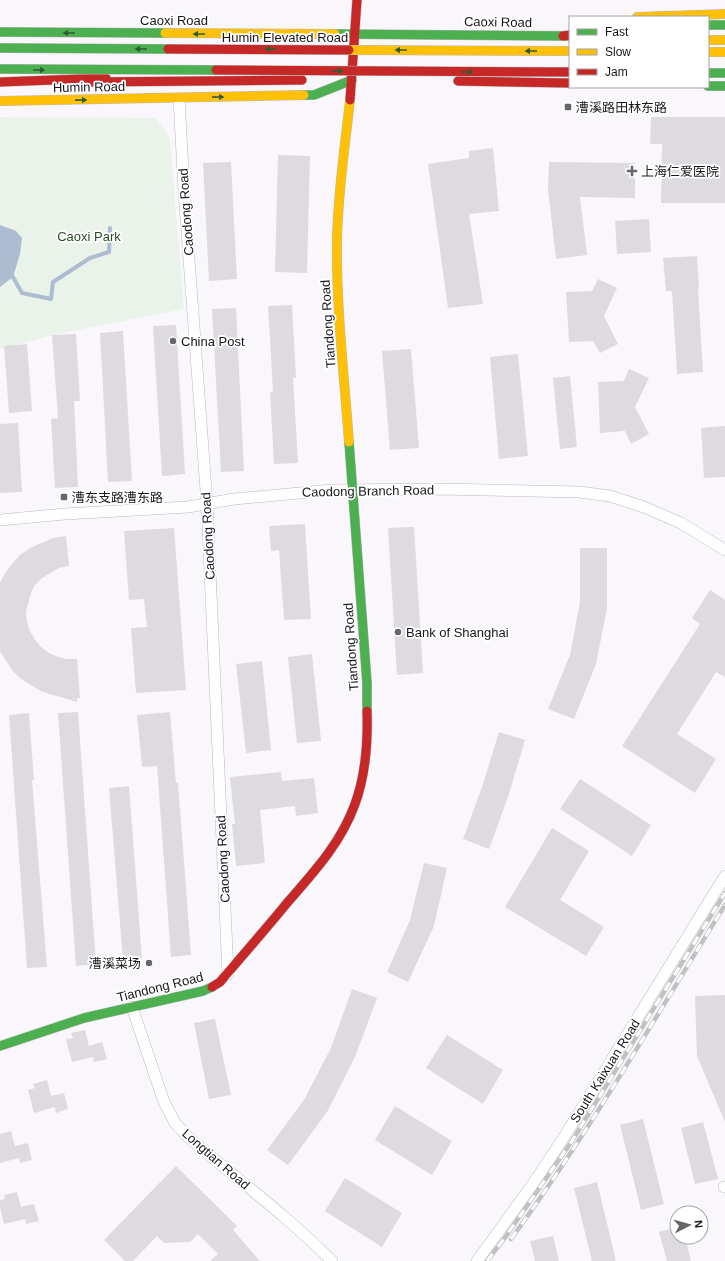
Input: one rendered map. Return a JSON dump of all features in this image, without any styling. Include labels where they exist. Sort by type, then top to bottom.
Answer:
[{"type":"main road","name":"Tiandong Road","points":[[0,1046],[84,1018],[211,988],[220,982],[322,863],[335,844],[349,818],[360,790],[366,755],[368,721],[367,683],[338,287],[337,238],[356,34],[357,0]]},
{"type":"main road","points":[[666,16],[725,14]]},
{"type":"main road","points":[[709,25],[725,25]]},
{"type":"main road","name":"Caoxi Road","points":[[0,32],[568,35]]},
{"type":"main road","points":[[709,40],[725,40]]},
{"type":"main road","name":"Humin Elevated Road","points":[[0,48],[569,51]]},
{"type":"main road","points":[[709,52],[725,52]]},
{"type":"main road","points":[[0,69],[312,76]]},
{"type":"main road","points":[[0,83],[569,72]]},
{"type":"main road","points":[[709,73],[725,73]]},
{"type":"main road","points":[[329,80],[375,80]]},
{"type":"main road","points":[[179,98],[314,95],[352,80]]},
{"type":"main road","points":[[453,81],[569,83]]},
{"type":"main road","points":[[709,86],[725,86]]},
{"type":"main road","name":"Humin Road","points":[[0,101],[179,98]]},
{"type":"street","name":"Caodong Road","points":[[179,98],[184,191],[207,504],[228,974]]},
{"type":"street","name":"Caodong Branch Road","points":[[0,520],[65,514],[188,507],[234,499],[310,492],[352,490],[533,490],[595,494],[626,501],[663,514],[725,550]]},
{"type":"street","name":"South Kaixuan Road","points":[[477,1261],[533,1184],[566,1134],[725,876]]},
{"type":"street","name":"Longtian Road","points":[[132,1007],[164,1102],[175,1122],[188,1137],[298,1228],[332,1261]]},
{"type":"green space","name":"Caoxi Park","points":[[0,117],[156,118],[170,139],[184,309],[57,334],[0,349]]},
{"type":"water","points":[[0,225],[16,231],[22,238],[20,254],[13,277],[0,287]]},
{"type":"building","points":[[651,117],[725,117],[725,203],[661,203],[662,144],[650,144]]},
{"type":"building","points":[[493,148],[499,211],[469,214],[483,304],[448,308],[428,164],[469,158],[469,151]]},
{"type":"building","points":[[278,155],[310,156],[307,273],[275,272]]},
{"type":"building","points":[[231,162],[237,279],[209,281],[203,163]]},
{"type":"building","points":[[549,162],[635,163],[635,198],[580,197],[587,255],[556,259],[548,190]]},
{"type":"building","points":[[649,219],[651,252],[617,254],[615,221]]},
{"type":"building","points":[[697,256],[703,372],[677,374],[672,291],[666,291],[663,258]]},
{"type":"building","points":[[598,279],[617,288],[604,316],[618,344],[600,353],[593,341],[569,342],[566,292],[592,291]]},
{"type":"building","points":[[292,305],[296,378],[293,378],[298,463],[274,464],[270,392],[273,391],[268,306]]},
{"type":"building","points":[[236,308],[244,471],[221,472],[212,309]]},
{"type":"building","points":[[176,325],[185,474],[162,476],[153,326]]},
{"type":"building","points":[[123,331],[132,481],[108,482],[100,333]]},
{"type":"building","points":[[76,334],[80,401],[74,401],[78,487],[55,488],[51,419],[58,418],[52,335]]},
{"type":"building","points":[[27,344],[32,411],[9,413],[4,346]]},
{"type":"building","points":[[411,349],[419,448],[390,450],[382,351]]},
{"type":"building","points":[[518,354],[528,456],[499,459],[490,357]]},
{"type":"building","points":[[629,369],[649,378],[635,407],[649,434],[631,444],[625,431],[600,433],[598,382],[624,381]]},
{"type":"building","points":[[570,376],[577,447],[560,449],[553,378]]},
{"type":"building","points":[[18,423],[22,492],[0,493],[0,424]]},
{"type":"building","points":[[725,426],[725,477],[704,478],[701,428]]},
{"type":"building","points":[[305,524],[311,619],[284,620],[279,550],[271,551],[269,526]]},
{"type":"building","points":[[414,527],[423,673],[397,675],[388,528]]},
{"type":"building","points":[[174,528],[186,690],[136,693],[131,628],[147,627],[144,599],[129,600],[124,531]]},
{"type":"building","points":[[66,536],[69,566],[59,568],[42,578],[35,585],[31,593],[26,612],[30,631],[41,647],[58,657],[77,659],[80,698],[77,698],[77,702],[43,692],[21,679],[12,670],[0,651],[0,583],[4,575],[20,555],[30,548],[53,538]]},
{"type":"building","points":[[580,548],[607,548],[607,608],[596,664],[574,719],[548,709],[570,655],[580,602]]},
{"type":"building","points":[[710,590],[725,600],[725,677],[716,672],[677,734],[716,759],[695,793],[622,746],[700,624],[692,618]]},
{"type":"building","points":[[312,654],[321,741],[297,743],[288,657]]},
{"type":"building","points":[[262,661],[271,750],[246,753],[236,664]]},
{"type":"building","points":[[78,712],[96,964],[76,966],[58,713]]},
{"type":"building","points":[[170,712],[176,783],[178,783],[191,955],[171,957],[157,766],[142,767],[137,715]]},
{"type":"building","points":[[29,713],[34,780],[32,780],[47,967],[27,968],[9,715]]},
{"type":"building","points":[[499,732],[525,740],[508,797],[489,849],[463,839],[482,787]]},
{"type":"building","points":[[281,772],[282,781],[314,778],[318,813],[296,816],[295,806],[260,810],[265,863],[236,866],[232,824],[235,824],[230,777]]},
{"type":"building","points":[[580,779],[651,825],[632,856],[560,809]]},
{"type":"building","points":[[129,786],[142,959],[123,960],[109,788]]},
{"type":"building","points":[[552,828],[589,851],[560,900],[604,927],[586,956],[505,907]]},
{"type":"building","points":[[424,863],[447,868],[434,926],[408,982],[387,972],[410,920]]},
{"type":"building","points":[[352,989],[377,998],[355,1057],[327,1112],[288,1165],[267,1150],[304,1100],[331,1048]]},
{"type":"building","points":[[725,995],[725,1122],[697,1056],[695,996]]},
{"type":"building","points":[[215,1019],[231,1095],[209,1099],[194,1023]]},
{"type":"building","points":[[85,1030],[89,1046],[102,1042],[107,1059],[94,1062],[93,1057],[72,1062],[66,1039],[73,1038],[71,1033]]},
{"type":"building","points":[[447,1035],[503,1070],[483,1104],[426,1068]]},
{"type":"building","points":[[47,1080],[51,1096],[64,1093],[68,1109],[56,1113],[55,1107],[34,1113],[28,1090],[35,1088],[33,1084]]},
{"type":"building","points":[[395,1106],[452,1141],[432,1175],[375,1140]]},
{"type":"building","points":[[643,1119],[664,1204],[641,1210],[620,1125]]},
{"type":"building","points":[[703,1122],[718,1179],[695,1184],[681,1128]]},
{"type":"building","points":[[11,1131],[15,1146],[28,1143],[32,1160],[20,1163],[19,1158],[0,1163],[0,1134]]},
{"type":"building","points":[[176,1166],[237,1226],[233,1230],[260,1261],[210,1261],[218,1254],[198,1234],[190,1242],[164,1243],[157,1236],[133,1261],[125,1261],[104,1240]]},
{"type":"building","points":[[345,1178],[402,1213],[382,1247],[325,1211]]},
{"type":"building","points":[[597,1182],[616,1261],[592,1261],[574,1188]]},
{"type":"building","points":[[17,1192],[21,1207],[34,1204],[39,1221],[26,1224],[25,1219],[4,1224],[0,1208],[0,1200],[5,1199],[4,1195]]},
{"type":"building","points":[[669,1229],[669,1245],[687,1245],[691,1261],[667,1261],[659,1232]]},
{"type":"building","points":[[553,1236],[559,1261],[535,1261],[530,1241]]},
{"type":"waterway","points":[[13,277],[22,293],[51,299],[53,282],[90,258],[109,252],[110,228]]},
{"type":"railway","points":[[487,1261],[572,1141],[725,893]]},
{"type":"railway","points":[[511,1239],[540,1199],[595,1116],[725,905]]},
{"type":"traffic: fast","points":[[709,25],[725,25]]},
{"type":"traffic: fast","points":[[0,32],[165,33]]},
{"type":"traffic: fast","points":[[335,34],[569,36]]},
{"type":"traffic: fast","points":[[0,48],[168,49]]},
{"type":"traffic: fast","points":[[0,69],[216,70]]},
{"type":"traffic: fast","points":[[709,73],[725,73]]},
{"type":"traffic: fast","points":[[304,95],[314,95],[352,80]]},
{"type":"traffic: fast","points":[[709,86],[725,86]]},
{"type":"traffic: fast","points":[[349,442],[367,683],[367,711]]},
{"type":"traffic: fast","points":[[0,1046],[84,1018],[203,991],[212,987]]},
{"type":"traffic: slow","points":[[666,16],[725,14]]},
{"type":"traffic: slow","points":[[165,33],[335,34]]},
{"type":"traffic: slow","points":[[709,40],[725,40]]},
{"type":"traffic: slow","points":[[349,50],[569,51]]},
{"type":"traffic: slow","points":[[709,52],[725,52]]},
{"type":"traffic: slow","points":[[0,101],[304,95]]},
{"type":"traffic: slow","points":[[349,442],[339,315],[337,239],[340,186],[350,100]]},
{"type":"traffic: jam","points":[[350,100],[357,0]]},
{"type":"traffic: jam","points":[[563,36],[569,35]]},
{"type":"traffic: jam","points":[[168,49],[349,50]]},
{"type":"traffic: jam","points":[[216,70],[569,72]]},
{"type":"traffic: jam","points":[[0,82],[106,78]]},
{"type":"traffic: jam","points":[[92,82],[302,80]]},
{"type":"traffic: jam","points":[[458,81],[569,83]]},
{"type":"traffic: jam","points":[[212,987],[220,982],[307,880],[326,856],[342,832],[355,804],[362,781],[367,746],[367,711]]},
{"type":"place","name":"漕溪路田林东路","points":[[568,107]]},
{"type":"place","name":"上海仁爱医院","points":[[632,171]]},
{"type":"place","name":"China Post","points":[[173,341]]},
{"type":"place","name":"漕东支路漕东路","points":[[64,497]]},
{"type":"place","name":"Bank of Shanghai","points":[[398,632]]},
{"type":"place","name":"漕溪菜场","points":[[149,963]]}]
